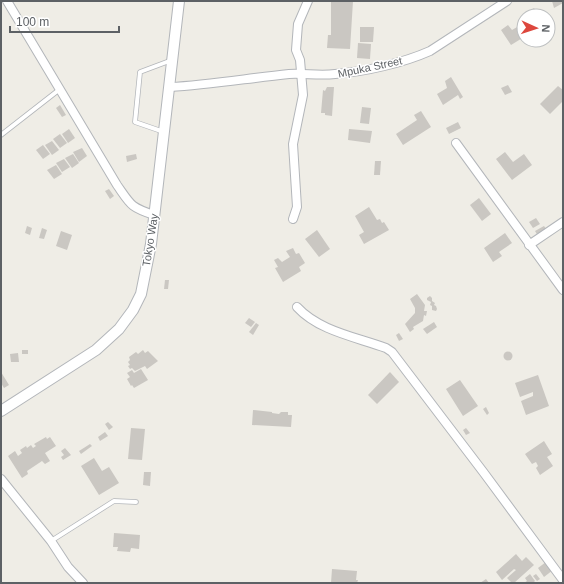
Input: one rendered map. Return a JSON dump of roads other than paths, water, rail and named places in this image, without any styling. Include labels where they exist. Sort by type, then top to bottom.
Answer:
[{"type":"street","points":[[7,1],[130,204],[139,210],[154,215]]},
{"type":"street","name":"Tokyo Way","points":[[1,411],[96,350],[119,329],[133,310],[141,294],[151,244],[180,1]]},
{"type":"street","points":[[293,219],[296,207],[294,144],[296,127],[302,102],[303,86],[300,60],[296,50],[298,24],[308,1]]},
{"type":"street","name":"Mpuka Street","points":[[170,87],[301,74],[356,72],[420,56],[430,52],[507,1]]},
{"type":"street","points":[[456,143],[563,290]]},
{"type":"street","points":[[529,245],[563,222]]},
{"type":"street","points":[[297,307],[303,314],[325,327],[392,352],[484,472],[563,580]]},
{"type":"street","points":[[1,479],[51,541],[68,567],[83,583]]},
{"type":"lane","points":[[164,132],[135,122],[140,72],[172,60]]},
{"type":"lane","points":[[1,135],[60,89]]},
{"type":"lane","points":[[51,541],[114,501],[136,502]]}]
